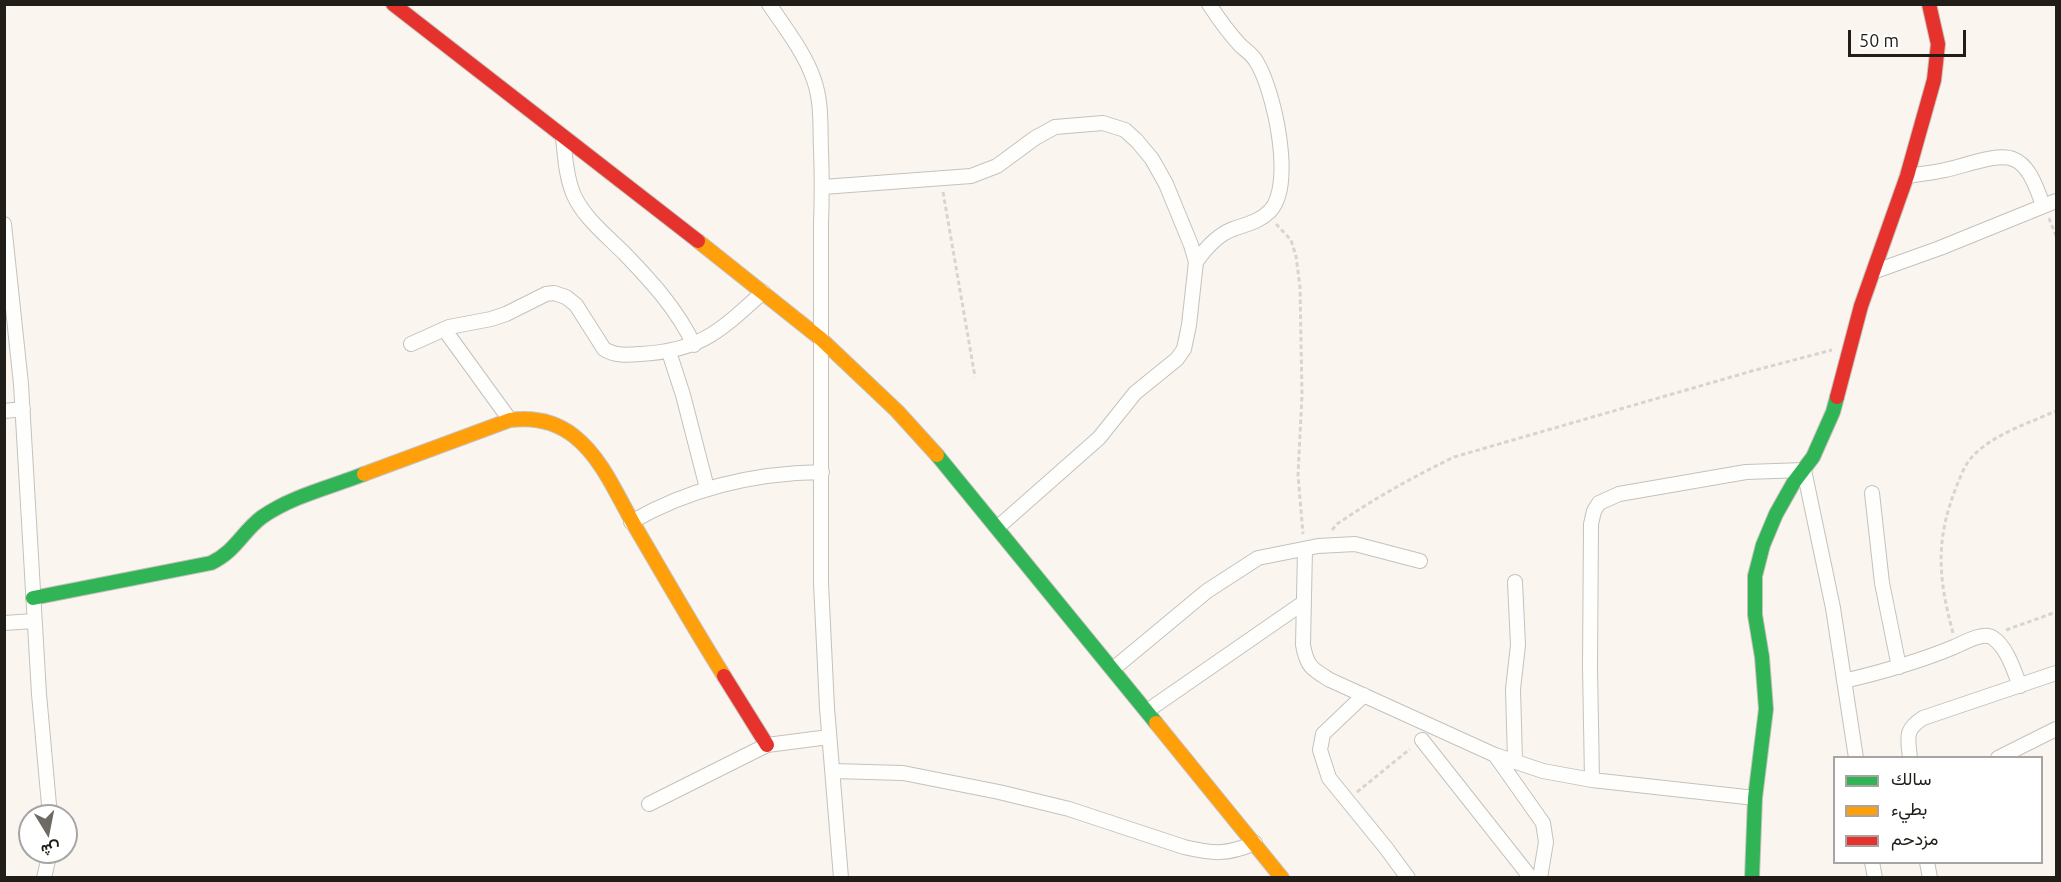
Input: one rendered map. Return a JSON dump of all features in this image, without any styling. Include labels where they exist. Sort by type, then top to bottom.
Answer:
[{"type":"street","points":[[393,4],[763,292],[821,339],[897,411],[949,469],[1282,878]]},
{"type":"street","points":[[769,4],[801,52],[817,91],[821,118],[823,186],[821,224],[821,583],[829,737],[841,878]]},
{"type":"street","points":[[1196,262],[1220,236],[1231,229],[1253,223],[1266,215],[1278,199],[1283,165],[1272,106],[1257,62],[1232,36],[1209,4]]},
{"type":"street","points":[[1752,878],[1755,798],[1766,709],[1762,657],[1755,615],[1755,576],[1763,545],[1776,514],[1813,457],[1833,412],[1861,306],[1907,176],[1934,80],[1938,44],[1929,4]]},
{"type":"street","points":[[823,186],[971,176],[987,171],[1005,161],[1035,138],[1055,127],[1103,123],[1116,126],[1131,135],[1152,159],[1171,195],[1196,262],[1184,349],[1177,359],[1135,393],[1099,438],[997,528]]},
{"type":"street","points":[[563,138],[565,162],[572,193],[580,207],[649,278],[687,329],[694,345]]},
{"type":"street","points":[[1907,176],[1944,171],[2003,157],[2013,159],[2021,164],[2030,175],[2043,205]]},
{"type":"street","points":[[1873,272],[1940,248],[2056,201]]},
{"type":"street","points":[[4,224],[22,409],[34,621],[49,804]]},
{"type":"street","points":[[411,344],[444,329],[506,314],[546,294],[554,293],[566,297],[576,305],[604,349],[610,353],[636,355],[669,352],[694,345],[718,331],[763,292]]},
{"type":"street","points":[[444,329],[510,420]]},
{"type":"street","points":[[669,352],[683,395],[707,488]]},
{"type":"street","points":[[4,411],[22,409]]},
{"type":"street","points":[[33,598],[211,562],[232,552],[260,518],[285,504],[510,420],[523,418],[547,422],[563,427],[579,438],[592,454],[692,625],[767,745]]},
{"type":"street","points":[[1804,470],[1833,608],[1856,756]]},
{"type":"street","points":[[1592,780],[1591,524],[1594,511],[1599,503],[1619,494],[1746,472],[1804,470]]},
{"type":"street","points":[[631,522],[670,501],[707,488],[776,476],[822,472]]},
{"type":"street","points":[[1872,493],[1882,583],[1899,667]]},
{"type":"street","points":[[1113,669],[1207,591],[1258,558],[1311,548],[1355,544],[1420,561]]},
{"type":"street","points":[[1311,548],[1303,603],[1303,645],[1312,670],[1411,718],[1496,755],[1543,771],[1592,780],[1755,798]]},
{"type":"street","points":[[1515,582],[1518,645],[1513,689],[1515,761]]},
{"type":"street","points":[[1147,711],[1303,603]]},
{"type":"street","points":[[4,623],[34,621]]},
{"type":"street","points":[[1844,681],[1899,667],[1984,636],[1991,636],[2002,649],[2020,686]]},
{"type":"street","points":[[1910,756],[1909,732],[1923,718],[2056,673]]},
{"type":"street","points":[[1364,695],[1323,735],[1320,742],[1321,760],[1329,778],[1408,878]]},
{"type":"street","points":[[2002,756],[2056,729]]},
{"type":"street","points":[[649,804],[767,745],[829,737]]},
{"type":"street","points":[[1422,740],[1531,878]]},
{"type":"street","points":[[1496,755],[1543,823],[1546,842],[1540,878]]},
{"type":"street","points":[[833,771],[866,770],[903,773],[999,792],[1069,809],[1184,848],[1217,853],[1230,852],[1255,843]]},
{"type":"path","points":[[941,178],[975,377]]},
{"type":"path","points":[[1266,215],[1291,240],[1296,256],[1300,287],[1302,395],[1298,475],[1311,548]]},
{"type":"path","points":[[1311,548],[1338,524],[1380,495],[1454,457],[1851,344]]},
{"type":"path","points":[[1957,646],[1940,573],[1943,529],[1950,502],[1971,458],[1994,440],[2056,412]]},
{"type":"path","points":[[1991,636],[2056,612]]},
{"type":"path","points":[[1348,800],[1422,740]]},
{"type":"traffic: fast","points":[[1752,878],[1755,798],[1766,709],[1762,657],[1755,615],[1755,576],[1763,545],[1776,514],[1794,482],[1813,457],[1833,412],[1837,397]]},
{"type":"traffic: fast","points":[[937,455],[1156,723]]},
{"type":"traffic: fast","points":[[33,598],[211,563],[227,553],[255,523],[274,510],[299,498],[364,474]]},
{"type":"traffic: slow","points":[[698,241],[821,339],[897,411],[937,455]]},
{"type":"traffic: slow","points":[[364,474],[510,420],[544,421],[567,431],[584,445],[600,465],[724,676]]},
{"type":"traffic: slow","points":[[1156,723],[1282,878]]},
{"type":"traffic: jam","points":[[393,4],[698,241]]},
{"type":"traffic: jam","points":[[1837,397],[1861,306],[1907,176],[1934,80],[1938,44],[1929,4]]},
{"type":"traffic: jam","points":[[724,676],[767,745]]}]
